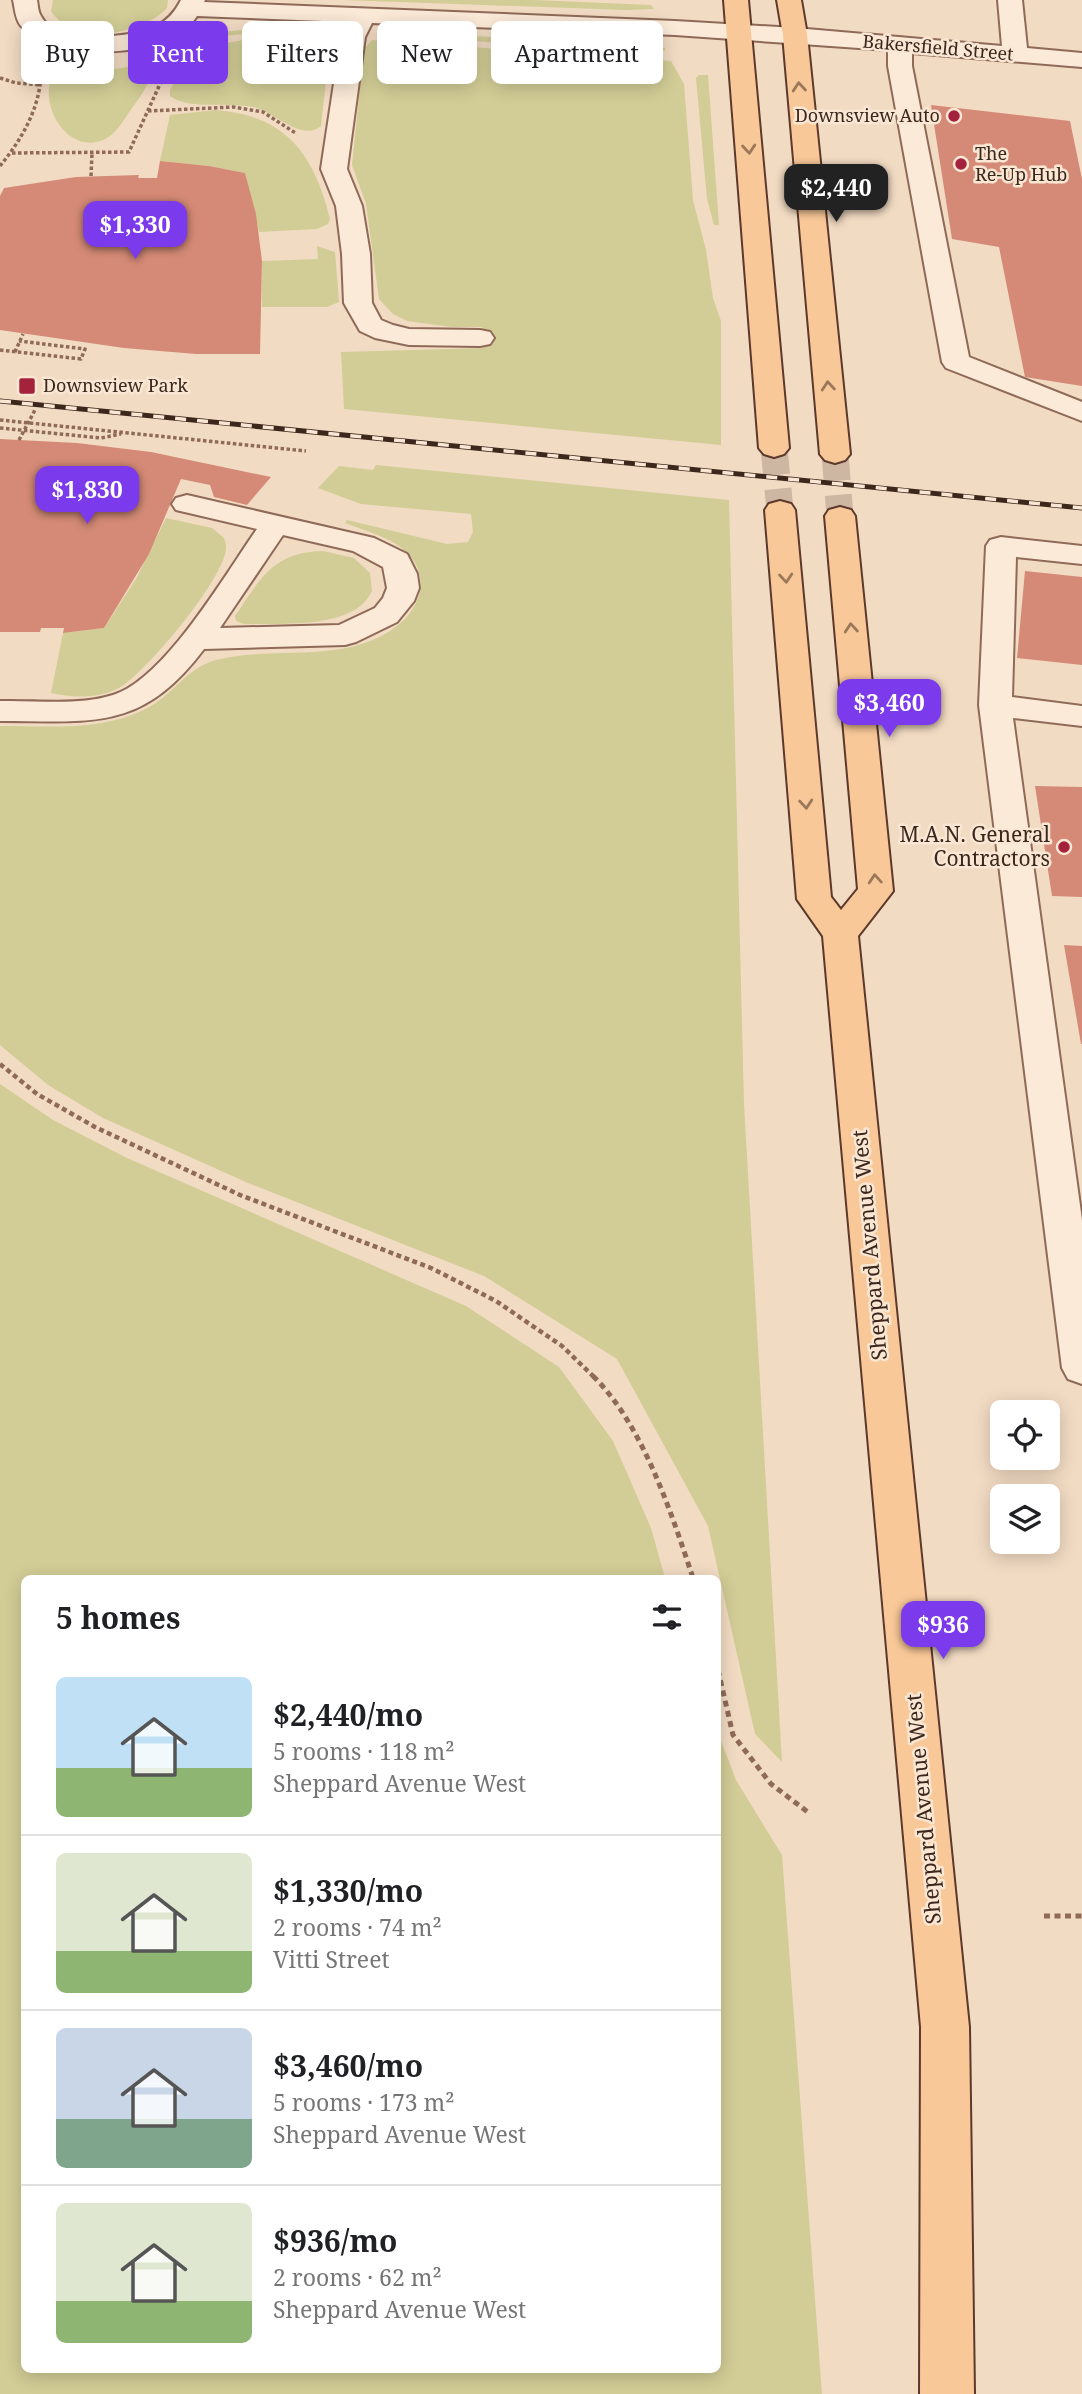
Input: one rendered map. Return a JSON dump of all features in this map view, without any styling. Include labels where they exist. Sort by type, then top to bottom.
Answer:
[{"type":"main road","points":[[736,0],[774,448]]},
{"type":"main road","points":[[789,0],[795,35],[835,454]]},
{"type":"main road","points":[[780,510],[814,899],[840,934],[876,891],[840,516]]},
{"type":"main road","name":"Sheppard Avenue West","points":[[840,934],[945,2027],[947,2394]]},
{"type":"street","points":[[25,0],[24,12],[31,25],[48,36],[73,42],[103,44],[133,41],[160,34],[180,22],[193,4]]},
{"type":"street","points":[[1010,0],[1016,54]]},
{"type":"street","name":"Bakersfield Street","points":[[193,4],[363,16],[795,35],[1082,60]]},
{"type":"street","points":[[363,16],[353,37],[335,144],[334,169],[349,206],[356,254],[358,303],[370,325],[385,332],[409,337],[480,338]]},
{"type":"street","points":[[901,45],[900,66],[956,362],[1082,412]]},
{"type":"street","points":[[187,504],[338,537],[381,552],[396,561],[402,574],[403,588],[398,601],[386,615],[345,635],[195,639]]},
{"type":"street","points":[[0,711],[84,710],[129,701],[148,690],[166,674],[195,639],[275,524]]},
{"type":"street","points":[[1082,555],[1001,547],[995,705],[1082,1368]]},
{"type":"street","points":[[995,705],[1082,716]]},
{"type":"path","points":[[0,78],[41,85],[26,128],[12,153],[0,166]]},
{"type":"path","points":[[12,153],[130,152],[160,84]]},
{"type":"path","points":[[148,111],[202,107],[253,110],[280,121],[296,133],[335,144]]},
{"type":"path","points":[[91,176],[92,153]]},
{"type":"path","points":[[15,352],[23,334]]},
{"type":"path","points":[[0,351],[81,359],[85,349],[19,341]]},
{"type":"path","points":[[19,440],[34,410]]},
{"type":"path","points":[[0,420],[306,451]]},
{"type":"path","points":[[0,428],[101,438],[127,433]]},
{"type":"path","points":[[0,1064],[37,1094],[95,1127],[240,1195],[430,1268],[496,1301],[562,1346],[611,1394],[662,1487],[692,1575]]},
{"type":"path","points":[[721,1683],[733,1735],[771,1784],[809,1813]]},
{"type":"path","points":[[1044,1916],[1082,1916]]},
{"type":"shaded area","points":[[53,0],[168,0],[167,8],[156,17],[149,21],[128,21],[128,29],[114,32],[114,21],[61,21],[51,11]]},
{"type":"shaded area","points":[[343,0],[534,0],[651,5],[654,9],[626,10]]},
{"type":"shaded area","points":[[242,30],[242,34],[228,36],[228,31]]},
{"type":"shaded area","points":[[477,36],[491,37],[491,42],[477,41]]},
{"type":"shaded area","points":[[242,40],[242,84],[326,84],[321,126],[306,131],[257,108],[199,105],[178,101],[170,96],[173,84],[228,84],[228,43]]},
{"type":"shaded area","points":[[372,40],[377,40],[377,84],[477,84],[477,47],[491,48],[491,84],[663,84],[663,60],[671,61],[684,84],[693,200],[706,250],[713,298],[721,321],[721,445],[344,409],[341,352],[483,348],[482,327],[451,327],[407,321],[393,314],[379,299],[366,204],[352,165],[360,84],[363,84],[364,49]]},
{"type":"shaded area","points":[[128,67],[128,84],[147,85],[122,123],[109,137],[91,143],[78,140],[58,123],[49,97],[50,84],[114,84],[114,69]]},
{"type":"shaded area","points":[[699,75],[708,75],[719,225],[714,225],[707,199],[696,78]]},
{"type":"shaded area","points":[[215,110],[240,113],[261,120],[293,142],[315,175],[330,219],[328,224],[317,229],[259,232],[245,173],[160,161],[170,115]]},
{"type":"shaded area","points":[[317,246],[335,252],[339,302],[327,307],[262,307],[262,261],[318,259]]},
{"type":"shaded area","points":[[376,465],[729,500],[744,1104],[782,1762],[755,1734],[708,1526],[617,1359],[484,1276],[248,1183],[103,1118],[48,1085],[0,1045],[0,726],[58,727],[115,720],[151,706],[206,663],[240,656],[339,649],[363,644],[385,634],[405,619],[416,604],[421,586],[419,572],[413,560],[395,543],[345,523],[347,520],[447,544],[468,542],[473,532],[471,514],[361,504],[318,488],[339,466],[373,470]]},
{"type":"shaded area","points":[[166,518],[212,528],[225,540],[223,561],[199,601],[165,645],[119,688],[85,696],[51,693],[63,633],[104,628],[136,579]]},
{"type":"shaded area","points":[[323,551],[354,558],[370,573],[372,591],[363,604],[334,618],[315,622],[244,624],[236,621],[235,616],[270,570],[292,556]]},
{"type":"shaded area","points":[[0,1084],[53,1120],[127,1158],[466,1306],[559,1367],[613,1441],[651,1528],[664,1575],[21,1575],[21,2373],[721,2373],[721,1741],[736,1780],[782,1855],[822,2394],[0,2394]]},
{"type":"building","points":[[931,105],[1070,121],[1082,179],[1082,386],[1025,377],[999,247],[952,239]]},
{"type":"building","name":"Downsview Park","points":[[160,161],[245,173],[256,214],[262,261],[260,354],[196,354],[124,348],[0,330],[0,196],[4,188],[76,177],[139,175],[138,178],[157,178]]},
{"type":"building","name":"Downsview Park","points":[[0,439],[77,443],[151,452],[271,477],[247,505],[214,497],[210,485],[181,479],[149,554],[104,628],[63,633],[64,628],[41,628],[40,632],[0,632]]},
{"type":"building","points":[[1025,571],[1082,577],[1082,665],[1017,658]]},
{"type":"building","points":[[1035,786],[1082,787],[1082,897],[1052,896]]},
{"type":"building","points":[[1064,945],[1082,946],[1082,1044],[1081,1044]]},
{"type":"tunnel","points":[[774,448],[780,510]]},
{"type":"tunnel","points":[[835,454],[840,516]]},
{"type":"railway","points":[[0,401],[1082,508]]},
{"type":"place","name":"Downsview Auto","points":[[954,116]]},
{"type":"place","name":"The Re-Up Hub","points":[[961,164]]},
{"type":"place","name":"Downsview Park","points":[[27,386]]},
{"type":"place","name":"M.A.N. General Contractors","points":[[1064,847]]}]
